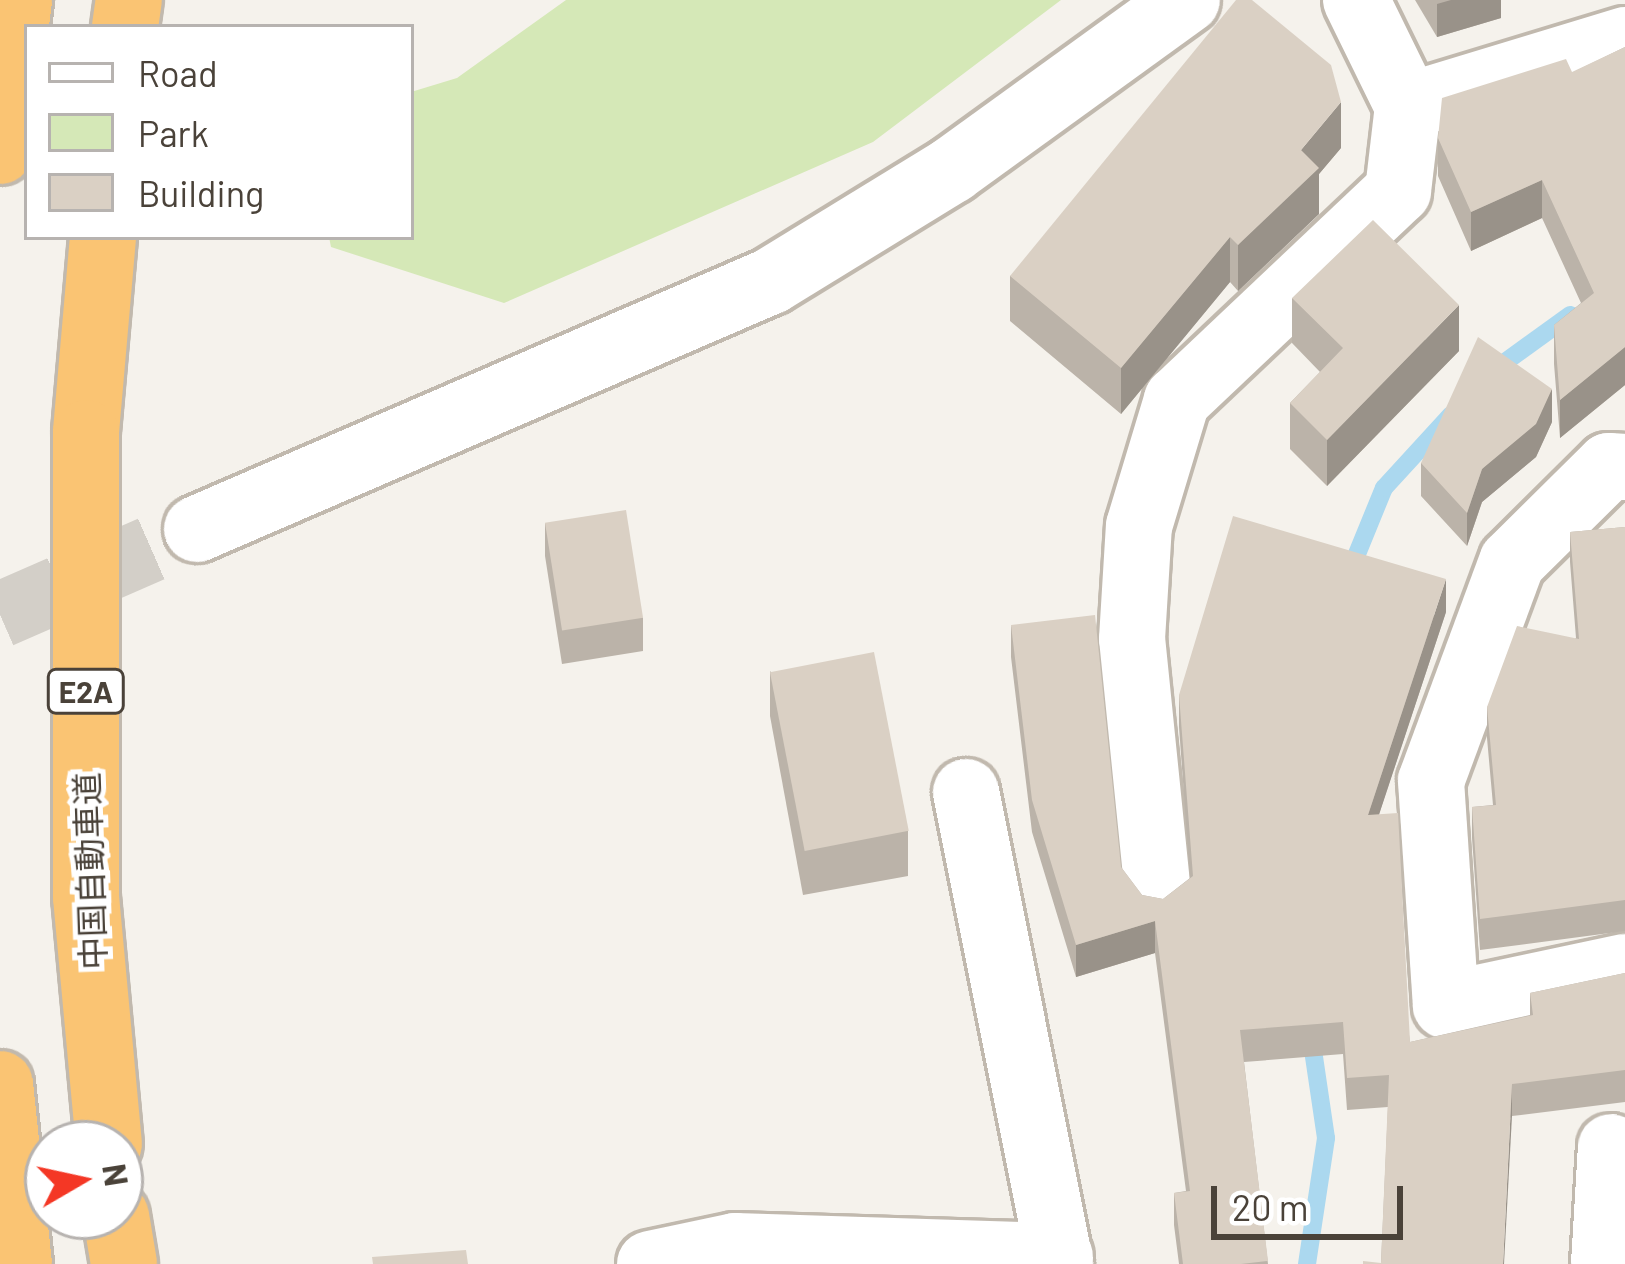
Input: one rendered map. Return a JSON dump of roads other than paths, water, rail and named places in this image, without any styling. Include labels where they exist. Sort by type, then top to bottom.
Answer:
[{"type":"highway","points":[[0,151],[19,0]]},
{"type":"highway","name":"中国自動車道","points":[[103,240],[86,433],[86,897],[107,1120]]},
{"type":"highway","points":[[0,1084],[19,1264]]},
{"type":"street","points":[[197,529],[771,280],[952,170],[1187,0]]},
{"type":"street","points":[[1158,894],[1132,639],[1139,526],[1177,400],[1398,191],[1408,106],[1357,0]]},
{"type":"street","points":[[1408,106],[1625,40]]},
{"type":"street","points":[[1625,467],[1610,466],[1512,562],[1431,781],[1446,1005],[1625,967]]},
{"type":"street","points":[[650,1264],[735,1246],[1060,1260],[966,792]]},
{"type":"street","points":[[1604,1264],[1611,1147]]},
{"type":"waterway","points":[[1490,373],[1570,315]]},
{"type":"waterway","points":[[1348,576],[1384,488],[1451,415]]},
{"type":"waterway","points":[[1307,1264],[1326,1138],[1311,1037]]},
{"type":"tunnel","points":[[0,615],[197,529]]}]
